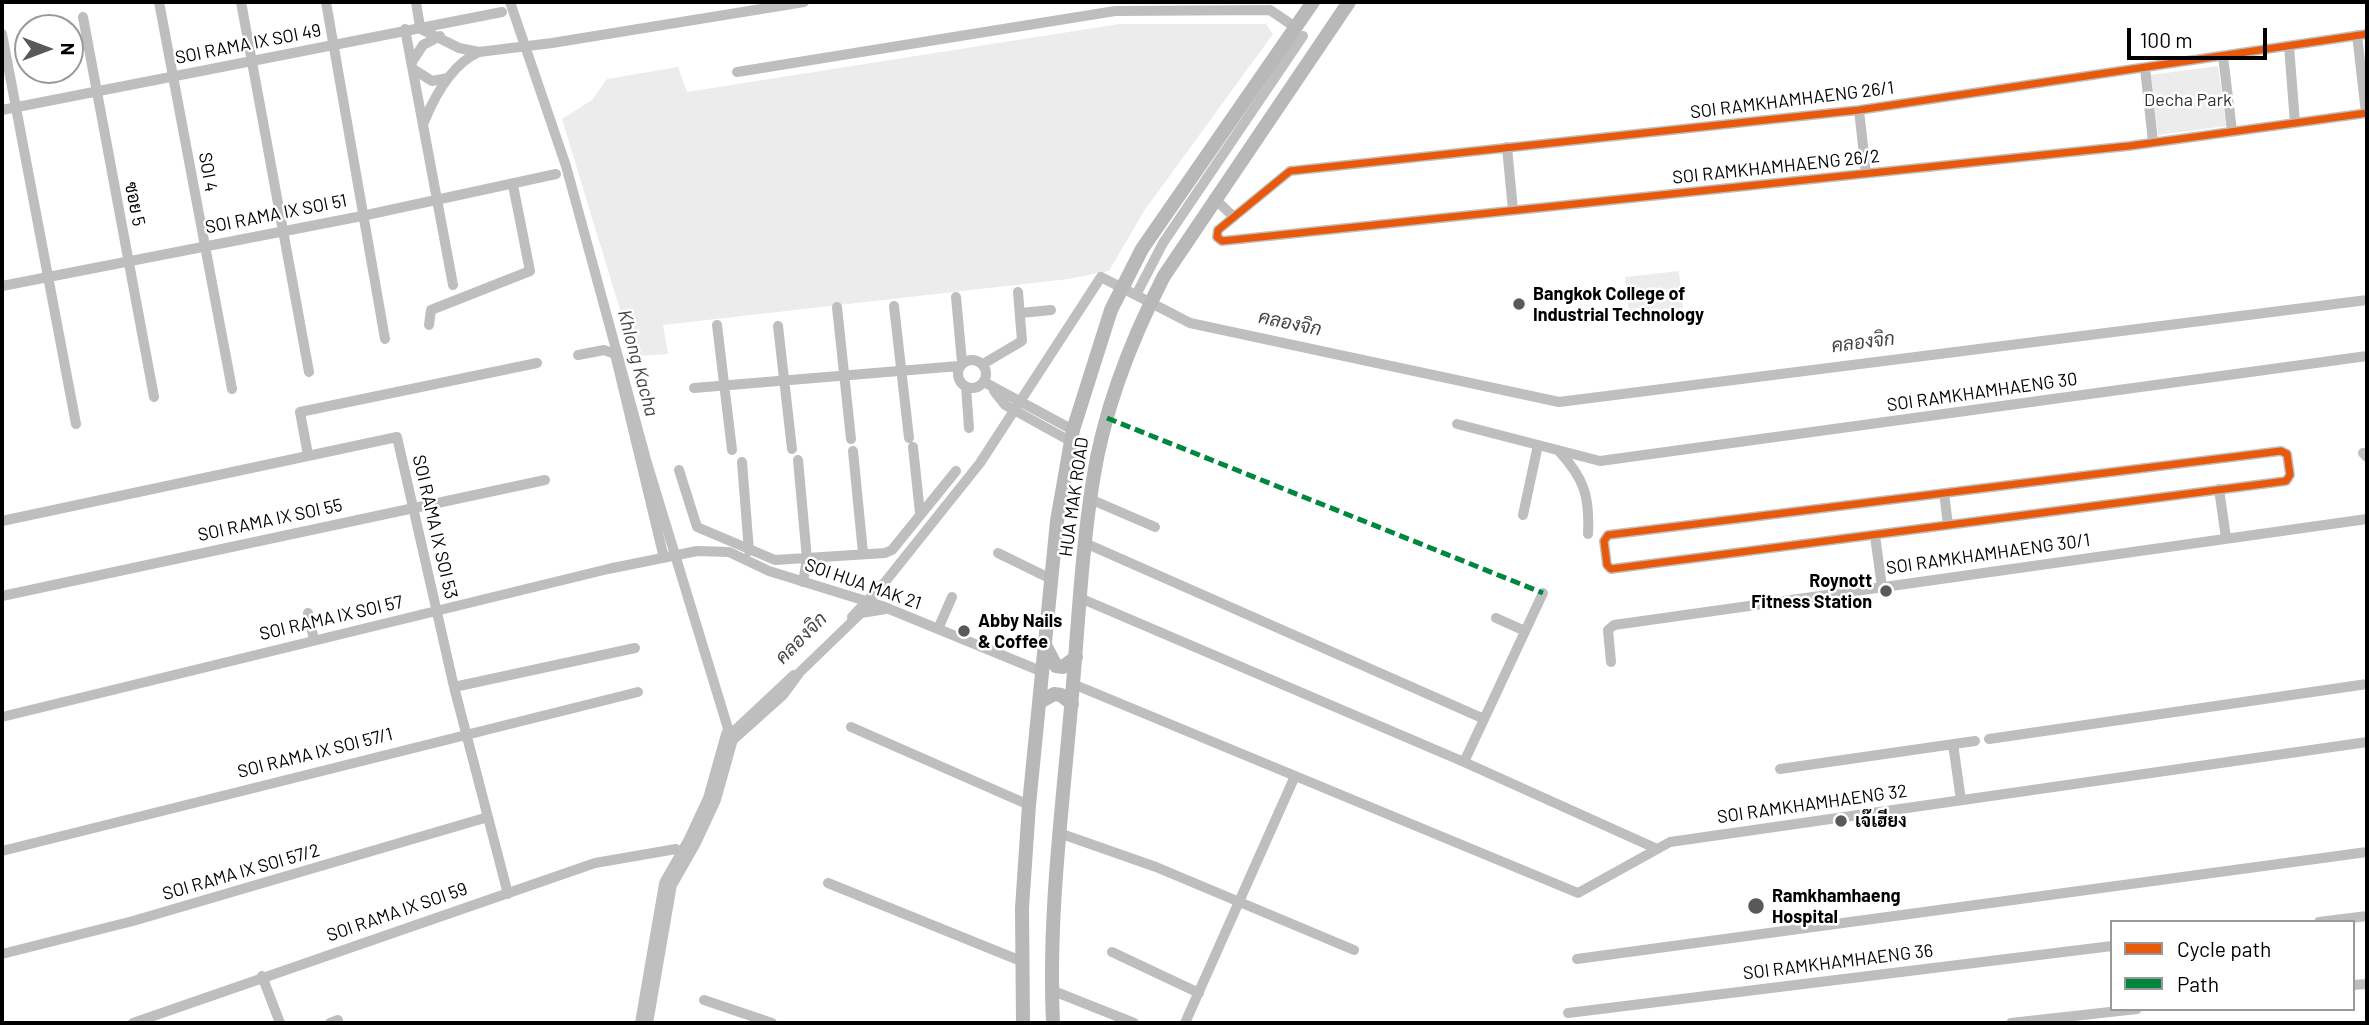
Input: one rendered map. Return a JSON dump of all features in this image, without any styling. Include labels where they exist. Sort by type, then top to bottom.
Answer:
[{"type":"main road","name":"HUA MAK ROAD","points":[[1023,1023],[1021,961],[1030,805],[1051,579],[1071,436],[1111,310],[1163,214],[1313,2]]},
{"type":"main road","name":"HUA MAK ROAD","points":[[1053,1023],[1051,990],[1059,833],[1090,499],[1107,418],[1140,323],[1173,261],[1349,2]]},
{"type":"main road","points":[[1046,647],[1056,666],[1063,667],[1076,657]]},
{"type":"main road","points":[[1040,702],[1054,694],[1061,695],[1072,704]]},
{"type":"street","name":"SOI 4","points":[[159,2],[232,389]]},
{"type":"street","points":[[241,2],[309,372]]},
{"type":"street","points":[[326,2],[384,339]]},
{"type":"street","points":[[416,2],[413,66],[453,285]]},
{"type":"street","points":[[413,28],[440,36],[458,48],[479,52],[552,43],[804,2]]},
{"type":"street","points":[[737,72],[1115,11],[1270,10],[1295,27]]},
{"type":"street","name":"SOI RAMA IX SOI 49","points":[[2,110],[502,12]]},
{"type":"street","name":"ซอย 5","points":[[84,23],[154,397]]},
{"type":"street","points":[[2,34],[76,424]]},
{"type":"street","points":[[2362,35],[2367,113]]},
{"type":"street","name":"SOI RAMKHAMHAENG 26/1","points":[[1234,217],[1290,171],[1859,110],[2362,35]]},
{"type":"street","points":[[413,66],[423,45],[440,36]]},
{"type":"street","points":[[2289,46],[2295,123]]},
{"type":"street","points":[[424,122],[448,78],[466,59],[479,52]]},
{"type":"street","points":[[2223,56],[2232,131]]},
{"type":"street","points":[[413,66],[432,80],[448,78]]},
{"type":"street","points":[[2145,68],[2153,142]]},
{"type":"street","points":[[1859,110],[1866,173]]},
{"type":"street","name":"SOI RAMKHAMHAENG 26/2","points":[[1234,217],[1218,230],[1218,240],[2153,142],[2367,113]]},
{"type":"street","points":[[1507,147],[1513,210]]},
{"type":"street","name":"SOI RAMA IX SOI 51","points":[[2,286],[362,216],[556,174]]},
{"type":"street","points":[[429,325],[431,310],[530,271],[513,185]]},
{"type":"street","points":[[1214,198],[1234,217]]},
{"type":"street","points":[[983,364],[1022,341],[1018,292]]},
{"type":"street","points":[[956,297],[961,364],[957,375],[966,387],[969,428]]},
{"type":"street","points":[[894,306],[920,513]]},
{"type":"street","points":[[837,307],[851,439]]},
{"type":"street","points":[[1021,313],[1051,310]]},
{"type":"street","points":[[718,325],[732,450]]},
{"type":"street","points":[[778,326],[792,449]]},
{"type":"street","points":[[578,355],[604,350],[615,354],[666,558]]},
{"type":"street","name":"SOI RAMKHAMHAENG 30","points":[[1558,450],[1601,461],[2367,356]]},
{"type":"street","points":[[694,388],[961,364],[975,359],[983,364],[988,385],[1008,401],[1071,436]]},
{"type":"street","points":[[308,455],[300,412],[537,363]]},
{"type":"street","points":[[966,387],[988,385]]},
{"type":"street","points":[[1457,424],[1558,450],[1575,469],[1590,505],[1588,534]]},
{"type":"street","name":"SOI RAMA IX SOI 53","points":[[2,521],[397,437],[410,507],[508,894]]},
{"type":"street","points":[[1523,515],[1538,445]]},
{"type":"street","points":[[2281,451],[2287,454],[2289,479],[1875,537],[1611,569],[1607,565],[1604,541],[1608,535],[1944,493],[2281,451]]},
{"type":"street","points":[[853,452],[863,554]]},
{"type":"street","points":[[798,460],[807,559],[803,582]]},
{"type":"street","points":[[741,462],[749,551]]},
{"type":"street","points":[[680,470],[698,527],[775,561],[892,550],[956,471]]},
{"type":"street","name":"SOI RAMA IX SOI 55","points":[[2,596],[545,480]]},
{"type":"street","points":[[2219,489],[2226,538]]},
{"type":"street","points":[[1944,493],[1948,525]]},
{"type":"street","points":[[1090,499],[1155,527]]},
{"type":"street","name":"SOI RAMKHAMHAENG 30/1","points":[[1611,662],[1608,630],[1614,625],[2367,519]]},
{"type":"street","points":[[1875,537],[1882,587]]},
{"type":"street","points":[[1086,542],[1482,718]]},
{"type":"street","name":"SOI HUA MAK 21","points":[[666,558],[697,551],[729,552],[803,582],[885,607],[1043,672]]},
{"type":"street","points":[[998,553],[1051,579]]},
{"type":"street","name":"SOI RAMA IX SOI 57","points":[[2,717],[314,640],[666,558]]},
{"type":"street","points":[[1464,762],[1482,718],[1543,593]]},
{"type":"street","points":[[938,629],[952,597]]},
{"type":"street","points":[[1080,598],[1464,762],[1655,848]]},
{"type":"street","points":[[735,738],[783,695],[800,673],[861,613],[885,607]]},
{"type":"street","points":[[308,613],[314,640]]},
{"type":"street","points":[[1496,618],[1525,631]]},
{"type":"street","points":[[454,687],[635,648]]},
{"type":"street","points":[[1073,684],[1294,776],[1185,1023]]},
{"type":"street","points":[[1989,739],[2367,684]]},
{"type":"street","name":"SOI RAMA IX SOI 57/1","points":[[2,850],[638,692]]},
{"type":"street","points":[[852,727],[1030,805]]},
{"type":"street","points":[[1780,769],[1975,741]]},
{"type":"street","name":"SOI RAMKHAMHAENG 32","points":[[1294,776],[1578,893],[1670,842],[2367,742]]},
{"type":"street","points":[[1954,744],[1961,800]]},
{"type":"street","name":"SOI RAMA IX SOI 57/2","points":[[2,954],[121,924],[488,817]]},
{"type":"street","points":[[1059,833],[1156,867],[1354,950]]},
{"type":"street","name":"SOI RAMA IX SOI 59","points":[[132,1023],[594,863],[676,849]]},
{"type":"street","points":[[1577,959],[2367,852]]},
{"type":"street","points":[[828,883],[1021,961]]},
{"type":"street","points":[[2335,920],[2367,916]]},
{"type":"street","name":"SOI RAMKHAMHAENG 36","points":[[1568,1013],[2110,946]]},
{"type":"street","points":[[1112,953],[1199,993]]},
{"type":"street","points":[[262,976],[280,1023]]},
{"type":"street","points":[[1051,990],[1134,1023]]},
{"type":"street","points":[[704,1000],[772,1023]]},
{"type":"street","points":[[2011,1023],[2119,1011]]},
{"type":"green space","points":[[1119,24],[1266,24],[1273,34],[1144,211],[1109,271],[1068,279],[663,325],[668,354],[634,356],[562,119],[592,100],[607,79],[678,67],[687,92]]},
{"type":"green space","name":"Decha Park","points":[[2218,66],[2226,126],[2158,135],[2150,75]]},
{"type":"green space","points":[[1679,271],[1683,308],[1629,314],[1625,277]]},
{"type":"waterway","name":"Khlong Kacha","points":[[510,2],[566,166],[647,463],[730,735],[794,675]]},
{"type":"waterway","points":[[1136,295],[1163,243],[1303,36]]},
{"type":"waterway","name":"คลองจิก","points":[[852,617],[885,582],[980,463],[1101,277],[1190,323],[1559,402],[2367,300]]},
{"type":"waterway","name":"คลองจิก","points":[[644,1023],[668,884],[712,799],[730,735]]},
{"type":"marked path","points":[[1107,418],[1543,593]]},
{"type":"cycle path","points":[[2367,34],[1859,110],[1290,171],[1218,230],[1217,237],[1222,241],[2129,146],[2367,113]]},
{"type":"cycle path","points":[[2281,451],[2287,454],[2290,475],[2286,481],[1611,569],[1607,565],[1604,541],[1608,535],[2281,451]]},
{"type":"place","name":"Bangkok College of Industrial Technology","points":[[1519,304]]},
{"type":"place","name":"Roynott Fitness Station","points":[[1886,591]]},
{"type":"place","name":"Abby Nails & Coffee","points":[[964,631]]},
{"type":"place","name":"เจ๊เฮียง","points":[[1841,821]]},
{"type":"place","name":"Ramkhamhaeng Hospital","points":[[1756,906]]}]
